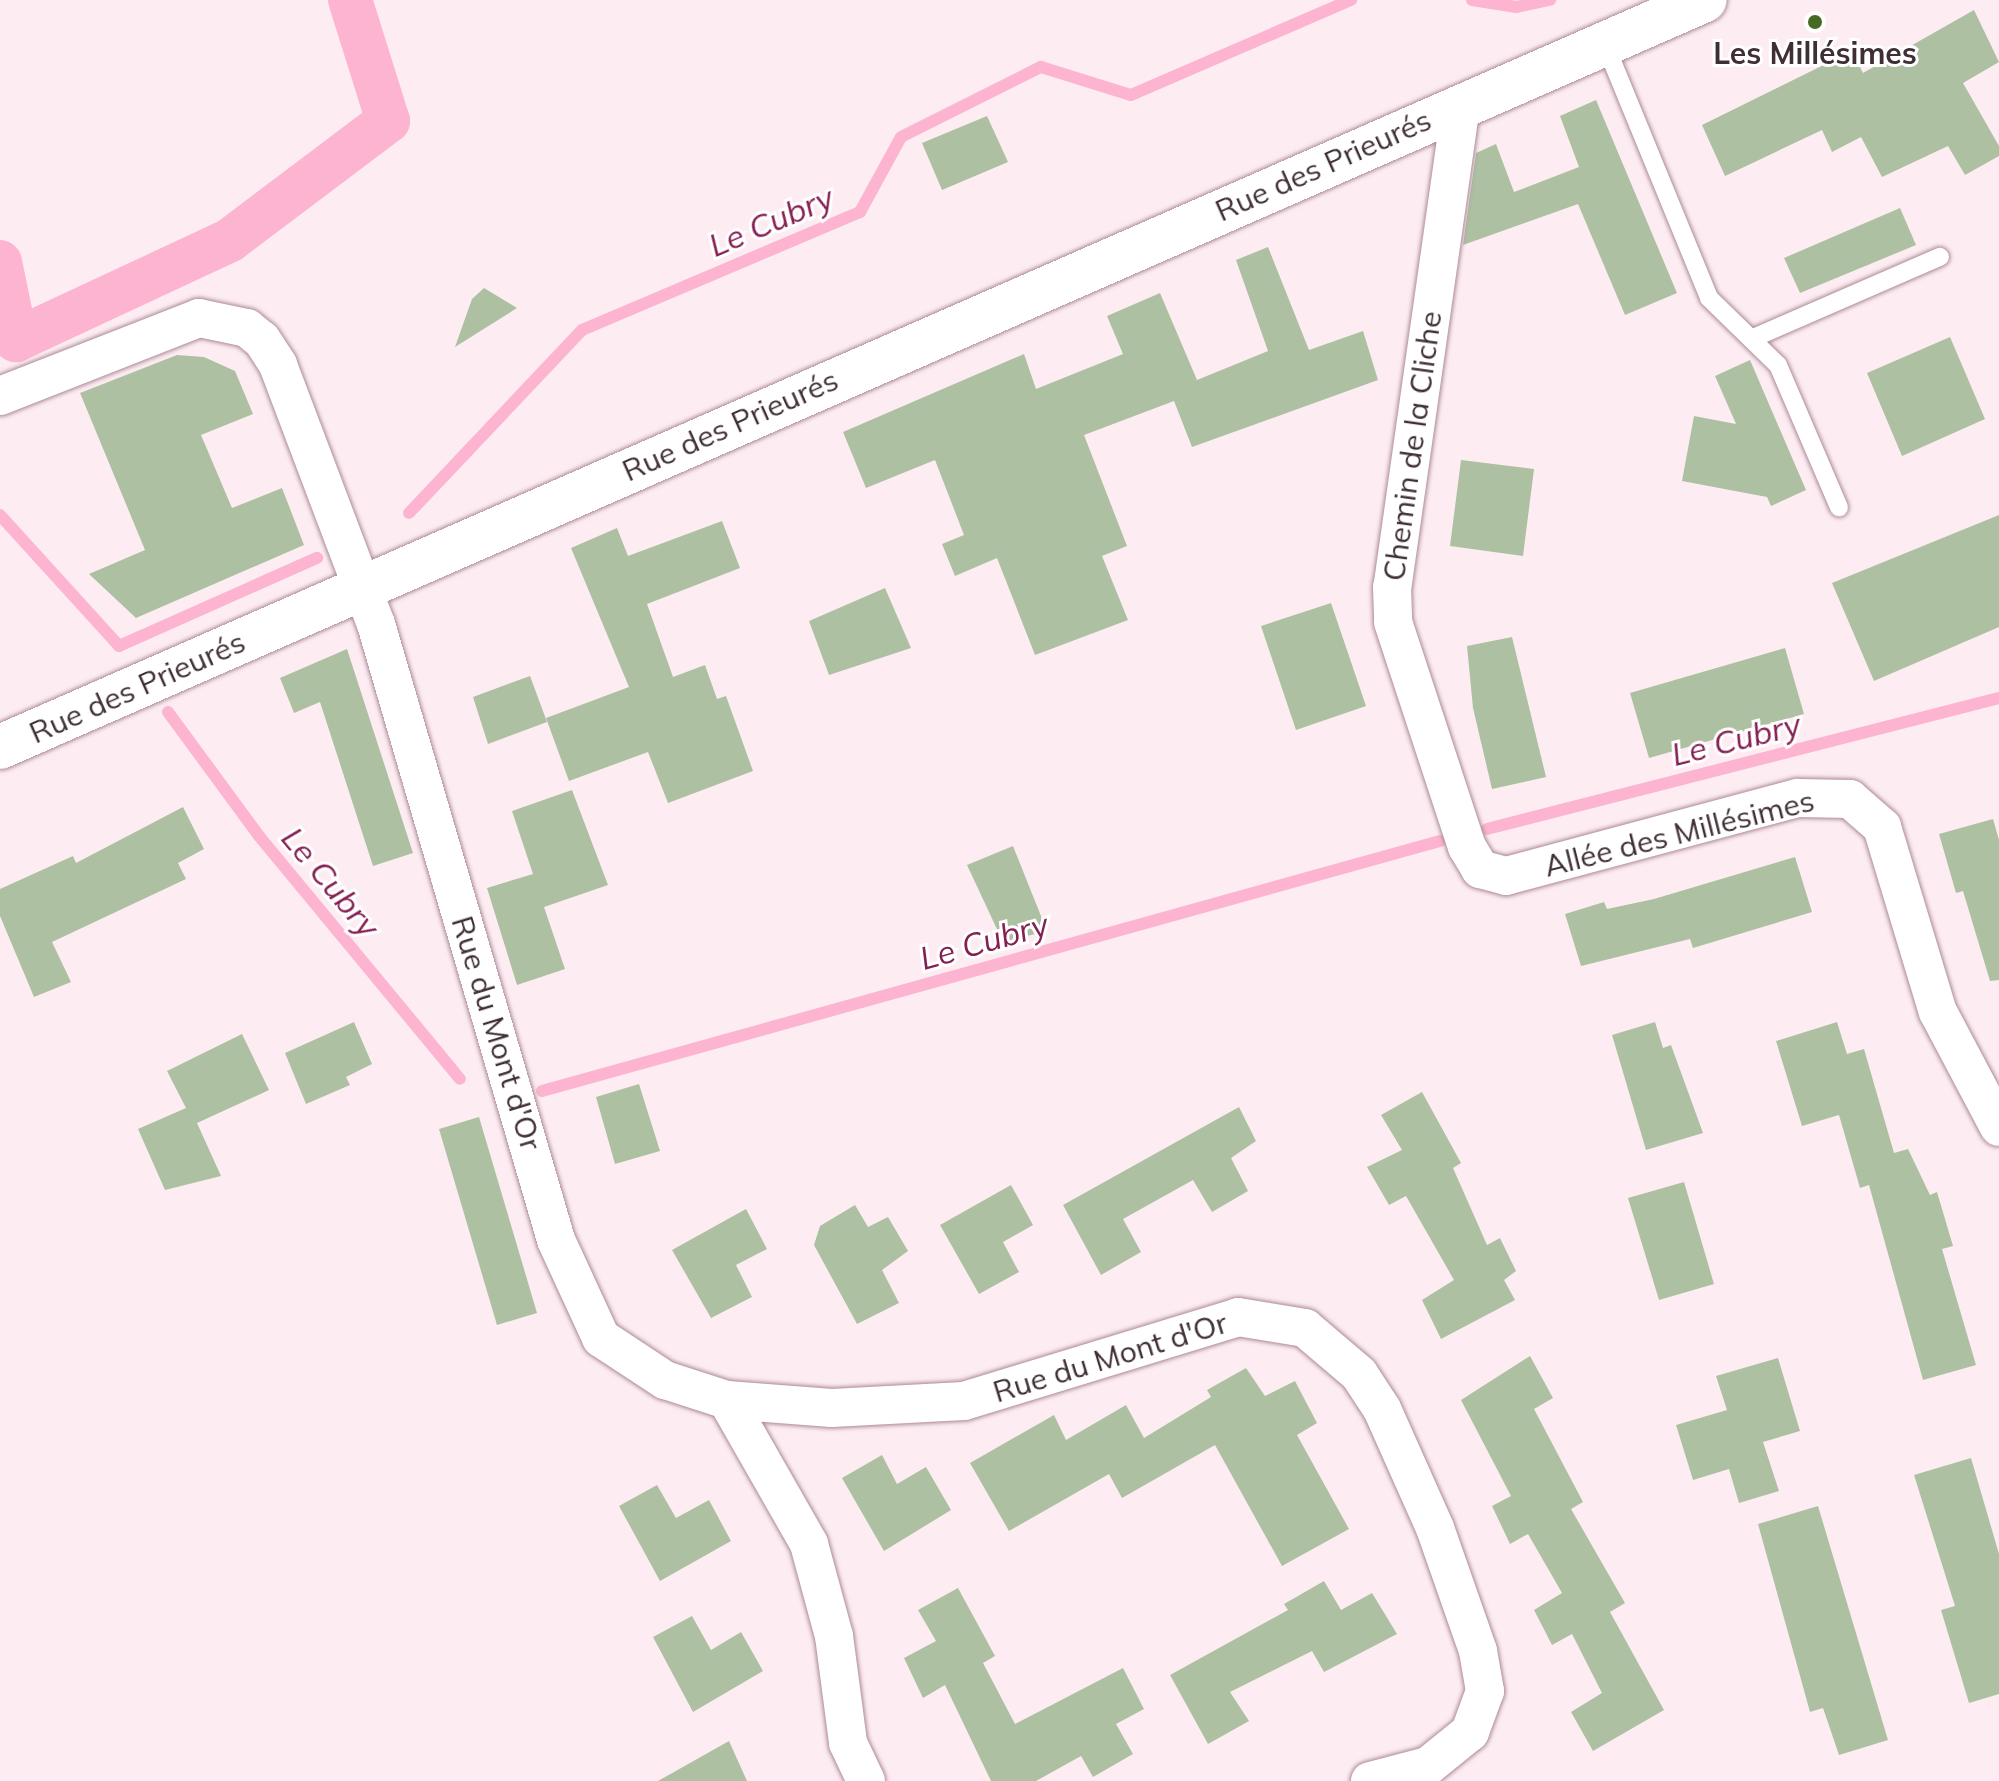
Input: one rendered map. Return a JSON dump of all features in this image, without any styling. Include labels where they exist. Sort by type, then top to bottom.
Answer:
[{"type":"street","name":"Rue des Prieurés","points":[[0,747],[1705,0]]},
{"type":"street","name":"Chemin de la Cliche","points":[[1461,105],[1395,542],[1392,599],[1393,622],[1456,821],[1480,869]]},
{"type":"street","name":"Rue du Mont d'Or","points":[[0,396],[199,318],[247,328],[278,365],[363,587],[528,1132],[556,1240],[601,1338],[665,1380],[727,1400],[832,1408],[964,1401],[1238,1317],[1305,1328],[1359,1374],[1382,1409],[1435,1528],[1478,1651],[1485,1691],[1470,1732],[1428,1766],[1370,1781]]},
{"type":"street","name":"Allée des Millésimes","points":[[1480,869],[1506,876],[1798,798],[1850,799],[1882,827],[1938,1012],[1999,1127]]},
{"type":"street","points":[[727,1400],[809,1544],[834,1636],[848,1743],[866,1781]]},
{"type":"lane","points":[[1604,42],[1709,298],[1778,365],[1839,507]]},
{"type":"lane","points":[[1751,339],[1940,257]]},
{"type":"building","points":[[1974,10],[1999,62],[1963,83],[1999,146],[1999,156],[1965,175],[1948,146],[1882,177],[1861,137],[1832,152],[1822,130],[1725,176],[1702,125],[1852,51],[1863,73]]},
{"type":"building","points":[[1596,100],[1677,293],[1625,315],[1578,204],[1463,245],[1476,153],[1496,144],[1514,192],[1579,167],[1560,116]]},
{"type":"building","points":[[987,116],[1008,162],[942,190],[922,143]]},
{"type":"building","points":[[1900,208],[1916,245],[1800,293],[1784,258]]},
{"type":"building","points":[[1268,247],[1309,350],[1363,331],[1378,380],[1192,447],[1174,401],[1084,435],[1127,546],[1102,556],[1128,620],[1035,655],[997,558],[955,576],[942,544],[964,535],[935,460],[866,488],[843,432],[1024,354],[1036,389],[1123,354],[1107,316],[1160,293],[1197,380],[1268,351],[1236,260]]},
{"type":"building","points":[[484,288],[517,308],[455,347],[472,299]]},
{"type":"building","points":[[1950,337],[1985,419],[1902,456],[1867,373]]},
{"type":"building","points":[[177,355],[204,357],[235,371],[253,414],[201,435],[232,508],[282,488],[304,545],[136,618],[89,574],[145,550],[80,393]]},
{"type":"building","points":[[1750,360],[1806,490],[1771,506],[1767,497],[1682,481],[1694,416],[1736,424],[1715,376]]},
{"type":"building","points":[[1461,460],[1534,469],[1523,556],[1450,546]]},
{"type":"building","points":[[1999,515],[1999,627],[1874,681],[1832,583]]},
{"type":"building","points":[[722,521],[740,568],[647,604],[673,677],[705,665],[717,699],[726,696],[753,771],[668,803],[648,752],[569,781],[546,718],[629,687],[571,548],[617,528],[628,556]]},
{"type":"building","points":[[885,588],[911,648],[829,675],[809,621]]},
{"type":"building","points":[[1331,603],[1366,706],[1296,730],[1261,626]]},
{"type":"building","points":[[1512,637],[1546,777],[1492,789],[1473,708],[1467,646]]},
{"type":"building","points":[[1785,648],[1804,714],[1649,758],[1630,693]]},
{"type":"building","points":[[347,649],[413,853],[373,866],[320,702],[294,713],[280,678]]},
{"type":"building","points":[[530,676],[547,722],[488,744],[473,697]]},
{"type":"building","points":[[572,790],[608,885],[544,907],[565,969],[517,985],[487,888],[533,874],[512,811]]},
{"type":"building","points":[[183,807],[204,849],[178,863],[186,879],[52,942],[71,982],[34,997],[0,916],[0,889],[73,856],[76,863]]},
{"type":"building","points":[[1993,819],[1999,840],[1999,980],[1990,981],[1963,891],[1956,893],[1939,834]]},
{"type":"building","points":[[1013,846],[1047,931],[1003,942],[967,865]]},
{"type":"building","points":[[1795,857],[1812,912],[1693,948],[1690,939],[1581,966],[1565,914],[1604,902],[1607,909],[1654,899]]},
{"type":"building","points":[[354,1022],[372,1064],[346,1077],[350,1085],[306,1104],[285,1053]]},
{"type":"building","points":[[1655,1022],[1663,1048],[1671,1045],[1703,1133],[1646,1150],[1612,1035]]},
{"type":"building","points":[[1837,1022],[1847,1054],[1864,1049],[1894,1153],[1908,1149],[1930,1195],[1937,1192],[1953,1246],[1942,1249],[1976,1365],[1923,1380],[1869,1185],[1860,1188],[1839,1115],[1802,1126],[1776,1041]]},
{"type":"building","points":[[242,1034],[269,1090],[197,1123],[221,1176],[165,1190],[138,1129],[186,1108],[167,1071]]},
{"type":"building","points":[[639,1084],[660,1151],[615,1164],[596,1097]]},
{"type":"building","points":[[1422,1092],[1461,1163],[1453,1168],[1487,1245],[1500,1238],[1516,1271],[1504,1280],[1515,1300],[1441,1339],[1422,1300],[1454,1280],[1406,1196],[1389,1205],[1367,1167],[1402,1150],[1381,1115]]},
{"type":"building","points":[[1239,1107],[1256,1141],[1231,1158],[1248,1191],[1212,1212],[1193,1180],[1123,1219],[1141,1252],[1101,1275],[1063,1205]]},
{"type":"building","points":[[479,1117],[537,1313],[497,1325],[439,1129]]},
{"type":"building","points":[[1684,1182],[1714,1284],[1659,1300],[1628,1198]]},
{"type":"building","points":[[1011,1185],[1033,1225],[1003,1242],[1019,1272],[979,1294],[940,1225]]},
{"type":"building","points":[[855,1205],[868,1227],[888,1217],[908,1251],[882,1270],[899,1303],[857,1324],[814,1245],[820,1226]]},
{"type":"building","points":[[746,1209],[767,1249],[736,1265],[752,1297],[711,1318],[672,1250]]},
{"type":"building","points":[[1530,1356],[1553,1398],[1534,1409],[1583,1502],[1571,1509],[1625,1603],[1610,1612],[1664,1710],[1593,1751],[1571,1712],[1602,1693],[1572,1634],[1552,1645],[1534,1610],[1562,1593],[1528,1534],[1510,1544],[1492,1506],[1511,1496],[1461,1400]]},
{"type":"building","points":[[1778,1358],[1800,1431],[1763,1442],[1779,1491],[1739,1503],[1729,1469],[1693,1480],[1676,1425],[1727,1410],[1716,1376]]},
{"type":"building","points":[[1246,1368],[1265,1396],[1295,1381],[1317,1423],[1297,1435],[1349,1529],[1282,1566],[1215,1445],[1122,1498],[1109,1474],[1009,1531],[970,1463],[1054,1415],[1066,1440],[1126,1405],[1144,1438],[1211,1397],[1207,1390]]},
{"type":"building","points":[[882,1455],[897,1484],[926,1467],[951,1510],[884,1551],[842,1478]]},
{"type":"building","points":[[1971,1458],[1999,1554],[1999,1694],[1969,1703],[1941,1610],[1955,1606],[1914,1475]]},
{"type":"building","points":[[657,1485],[676,1518],[709,1500],[731,1541],[660,1581],[619,1506]]},
{"type":"building","points":[[1818,1506],[1888,1740],[1839,1755],[1823,1708],[1810,1712],[1758,1524]]},
{"type":"building","points":[[1324,1581],[1341,1610],[1372,1593],[1397,1634],[1324,1672],[1312,1651],[1230,1692],[1249,1721],[1208,1744],[1170,1675],[1288,1610],[1284,1604]]},
{"type":"building","points":[[958,1588],[995,1656],[983,1663],[1015,1724],[1123,1668],[1144,1709],[1116,1724],[1133,1754],[1093,1777],[1081,1756],[1036,1781],[991,1781],[945,1685],[923,1698],[904,1658],[936,1641],[918,1610]]},
{"type":"building","points":[[692,1616],[711,1650],[741,1632],[763,1671],[693,1712],[653,1637]]},
{"type":"building","points":[[729,1741],[747,1781],[658,1781]]},
{"type":"waterway","points":[[0,262],[16,340],[230,240],[388,121],[350,0]]},
{"type":"waterway","name":"Le Cubry","points":[[409,513],[582,330],[860,212],[901,137],[1041,67],[1131,95],[1351,0]]},
{"type":"waterway","name":"Le Cubry","points":[[1472,0],[1516,7],[1550,0]]},
{"type":"waterway","name":"Le Cubry","points":[[0,515],[119,646],[317,558]]},
{"type":"waterway","name":"Le Cubry","points":[[1487,829],[1999,698]]},
{"type":"waterway","name":"Le Cubry","points":[[168,712],[259,836],[460,1079]]},
{"type":"waterway","name":"Le Cubry","points":[[542,1091],[1440,841]]},
{"type":"place","name":"Les Millésimes","points":[[1815,22]]}]
